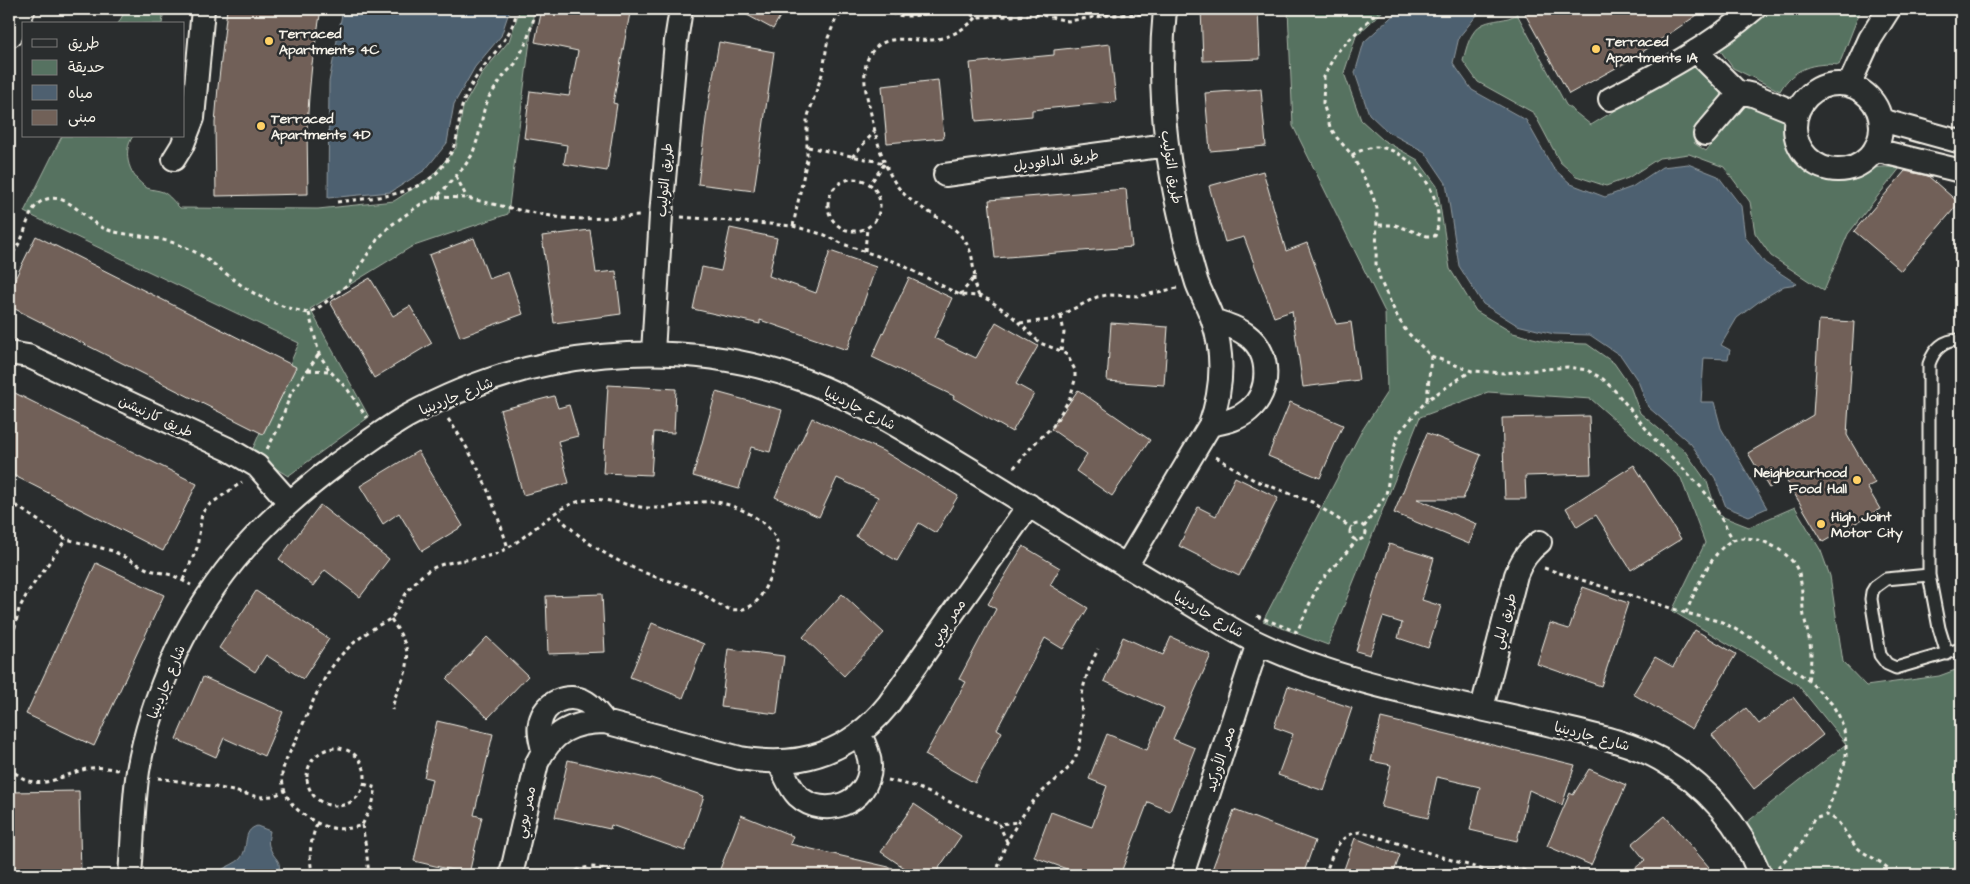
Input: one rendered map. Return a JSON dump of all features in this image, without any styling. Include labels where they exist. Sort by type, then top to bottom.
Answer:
[{"type":"main road","points":[[9,33],[21,9]]},
{"type":"street","points":[[174,159],[182,146],[193,118],[203,9]]},
{"type":"street","name":"طريق التوليب","points":[[653,353],[661,216],[676,41],[681,9]]},
{"type":"street","points":[[1610,99],[1654,76],[1702,47],[1754,9]]},
{"type":"street","points":[[1849,85],[1870,39],[1889,9]]},
{"type":"street","name":"طريق التوليب","points":[[1126,566],[1210,426],[1216,409],[1221,373],[1221,356],[1213,320],[1198,284],[1180,216],[1167,145],[1162,75],[1165,11]]},
{"type":"street","points":[[1702,47],[1731,87],[1797,113]]},
{"type":"street","points":[[1830,85],[1849,85],[1858,89],[1873,102],[1881,120],[1881,131],[1875,150],[1866,160],[1854,167],[1840,170],[1826,169],[1814,163],[1804,153],[1797,141],[1795,127],[1797,113],[1803,102],[1812,92],[1830,85]]},
{"type":"street","points":[[1705,134],[1746,94]]},
{"type":"street","points":[[1881,120],[1961,142]]},
{"type":"street","name":"طريق الدافوديل","points":[[945,174],[1167,145]]},
{"type":"street","points":[[1875,150],[1961,171]]},
{"type":"street","points":[[1210,426],[1236,418],[1250,410],[1260,397],[1266,382],[1265,365],[1260,349],[1250,337],[1236,328],[1213,320]]},
{"type":"street","name":"طريق كارنيشن","points":[[9,353],[28,356],[230,450],[257,466],[289,502]]},
{"type":"street","name":"شارع جاردينيا","points":[[130,875],[138,774],[152,714],[169,670],[189,627],[205,600],[244,548],[265,524],[289,502],[378,434],[436,402],[483,383],[568,360],[610,354],[653,353],[732,360],[806,381],[841,395],[999,486],[1126,566],[1258,643],[1325,668],[1382,686],[1482,708],[1614,741],[1658,758],[1678,770],[1714,801],[1768,872]]},
{"type":"street","name":"ممر بوبي","points":[[511,875],[533,776],[543,750],[539,732],[540,722],[543,713],[550,706],[567,698],[577,699],[586,702],[594,708],[605,722],[760,762],[808,759],[822,754],[860,734],[888,705],[1029,505]]},
{"type":"street","name":"طريق ليلي","points":[[1482,708],[1521,562],[1530,550],[1540,542]]},
{"type":"street","name":"ممر الأوركيد","points":[[1182,875],[1258,643]]},
{"type":"street","points":[[779,762],[790,786],[798,796],[808,803],[832,808],[843,805],[862,790],[868,779],[869,758],[860,734]]},
{"type":"lane","points":[[1947,654],[1929,575],[1929,364],[1931,356],[1941,345],[1948,341],[1961,340]]},
{"type":"lane","points":[[1929,575],[1886,579],[1876,587],[1871,599],[1880,655],[1886,664],[1896,668],[1961,649]]},
{"type":"path","points":[[336,202],[396,195],[409,191],[422,185],[443,166],[458,135],[461,110],[467,94],[475,79],[508,36],[517,9]]},
{"type":"path","points":[[9,260],[20,240],[32,210],[43,201],[57,198],[70,203],[80,213],[103,228],[129,235],[160,239],[193,251],[257,295],[290,309],[309,313],[321,306],[348,284],[377,240],[390,226],[421,204],[437,197],[472,155],[489,97],[501,79],[515,64],[526,44],[537,9]]},
{"type":"path","points":[[793,226],[808,147],[807,119],[823,71],[830,29],[841,14],[850,9]]},
{"type":"path","points":[[884,9],[892,15],[901,17],[943,9]]},
{"type":"path","points":[[956,9],[977,17],[1042,15],[1068,21],[1110,15],[1165,11]]},
{"type":"path","points":[[1380,9],[1335,54],[1324,77],[1323,103],[1326,116],[1337,138],[1352,155],[1370,189],[1377,208],[1376,264],[1384,291],[1406,330],[1431,356],[1472,371],[1504,373],[1568,367],[1586,370],[1603,379],[1616,392],[1656,442],[1700,486],[1732,540]]},
{"type":"path","points":[[977,17],[951,36],[927,41],[902,38],[884,42],[871,53],[865,70],[867,98],[885,163],[898,188],[909,198],[962,235],[969,247],[973,260],[974,284],[979,296]]},
{"type":"path","points":[[852,157],[875,131]]},
{"type":"path","points":[[808,147],[885,163]]},
{"type":"path","points":[[1352,155],[1360,151],[1377,148],[1395,152],[1418,169],[1432,191],[1438,215],[1438,228],[1435,236],[1427,236],[1395,225],[1378,225]]},
{"type":"path","points":[[870,184],[885,163]]},
{"type":"path","points":[[456,176],[467,198]]},
{"type":"path","points":[[851,178],[861,179],[870,184],[877,192],[880,202],[880,212],[875,221],[867,228],[852,231],[838,226],[831,218],[827,208],[828,198],[833,188],[851,178]]},
{"type":"path","points":[[437,197],[467,198],[526,212],[562,218],[661,216],[793,226],[825,235],[898,263],[960,295],[979,296],[998,306],[1020,323],[1040,343],[1061,351],[1067,356],[1075,370],[1075,380],[1070,398],[1053,426],[1033,445],[999,486]]},
{"type":"path","points":[[864,251],[867,228]]},
{"type":"path","points":[[960,295],[974,278]]},
{"type":"path","points":[[1020,323],[1041,322],[1061,316],[1097,297],[1107,295],[1140,296],[1198,284]]},
{"type":"path","points":[[309,313],[319,354],[330,371],[348,390],[378,434]]},
{"type":"path","points":[[1061,316],[1064,333],[1061,351]]},
{"type":"path","points":[[1427,400],[1431,356]]},
{"type":"path","points":[[307,370],[330,371]]},
{"type":"path","points":[[1236,630],[1245,611],[1297,632],[1318,585],[1356,540],[1362,539],[1365,536],[1364,527],[1386,495],[1393,451],[1399,434],[1427,400],[1472,371]]},
{"type":"path","points":[[436,402],[474,458],[494,504],[508,548]]},
{"type":"path","points":[[1199,446],[1254,480],[1312,502],[1352,528]]},
{"type":"path","points":[[362,826],[344,830],[325,828],[316,824],[296,809],[289,801],[283,783],[283,767],[322,683],[332,667],[354,642],[391,618],[406,594],[426,573],[450,562],[480,559],[508,548],[555,513],[574,503],[596,499],[607,499],[638,507],[654,508],[670,508],[700,501],[730,505],[757,519],[775,536],[778,546],[776,557],[759,599],[750,607],[740,610],[732,609],[721,606],[692,588],[652,575],[611,558],[581,538],[555,513]]},
{"type":"path","points":[[9,501],[66,539],[113,551],[148,570],[172,575],[192,585],[205,600]]},
{"type":"path","points":[[1356,540],[1350,533],[1352,528],[1355,525],[1364,527]]},
{"type":"path","points":[[1686,613],[1709,566],[1720,551],[1732,540],[1747,538],[1761,541],[1774,547],[1786,555],[1796,566],[1801,580],[1804,615],[1812,649],[1808,680]]},
{"type":"path","points":[[9,652],[19,609],[28,592],[66,539]]},
{"type":"path","points":[[1521,562],[1572,576],[1686,613],[1713,619],[1739,630],[1755,640],[1808,680],[1832,704],[1840,716],[1846,744],[1846,759],[1826,815]]},
{"type":"path","points":[[391,618],[402,636],[408,651],[408,665],[394,696],[392,710]]},
{"type":"path","points":[[997,875],[1001,856],[1007,842],[1020,822],[1039,795],[1064,774],[1076,758],[1082,738],[1082,694],[1088,671],[1098,649]]},
{"type":"path","points":[[338,748],[348,750],[362,764],[365,774],[364,784],[360,794],[352,801],[342,806],[332,806],[322,802],[314,795],[308,785],[307,774],[311,763],[318,754],[328,749],[338,748]]},
{"type":"path","points":[[868,779],[896,781],[914,786],[998,824],[1020,822]]},
{"type":"path","points":[[364,784],[376,788],[375,798],[362,826],[369,875]]},
{"type":"path","points":[[1768,872],[1795,852],[1802,843],[1814,819],[1826,815],[1836,819],[1853,844],[1880,860],[1894,875]]},
{"type":"path","points":[[313,875],[310,851],[311,838],[316,824]]},
{"type":"path","points":[[998,824],[1007,842]]},
{"type":"path","points":[[1326,875],[1337,846],[1343,838],[1353,832],[1362,832],[1490,872],[1493,875]]},
{"type":"path","points":[[569,875],[579,869],[594,866],[616,875]]},
{"type":"path","points":[[1490,872],[1514,868],[1535,875]]},
{"type":"green space","points":[[126,9],[164,9],[162,22],[119,22]]},
{"type":"green space","points":[[520,9],[534,9],[508,214],[411,247],[310,309],[369,417],[288,476],[251,453],[299,343],[24,212],[61,138],[132,138],[129,143],[128,157],[129,165],[136,178],[147,188],[165,193],[180,208],[318,209],[394,201],[431,177],[456,148],[463,107],[483,72],[509,41]]},
{"type":"green space","points":[[1288,9],[1385,9],[1356,36],[1344,73],[1361,120],[1383,140],[1418,160],[1437,186],[1450,269],[1476,311],[1513,333],[1553,343],[1587,344],[1614,363],[1630,386],[1640,413],[1684,450],[1707,482],[1718,515],[1749,527],[1795,507],[1821,551],[1830,576],[1843,662],[1866,686],[1939,676],[1961,668],[1961,865],[1939,875],[1770,875],[1742,826],[1846,744],[1798,685],[1672,611],[1705,543],[1681,478],[1591,399],[1488,392],[1420,417],[1328,645],[1263,621],[1361,432],[1387,392],[1385,312],[1293,126]]},
{"type":"green space","points":[[1771,9],[1861,9],[1839,65],[1830,64],[1805,68],[1791,77],[1780,91],[1733,68],[1720,50]]},
{"type":"green space","points":[[1517,14],[1566,105],[1591,125],[1695,62],[1725,90],[1694,143],[1706,151],[1745,100],[1784,116],[1784,129],[1790,153],[1805,171],[1816,177],[1828,181],[1844,182],[1862,177],[1876,168],[1900,168],[1848,234],[1824,291],[1771,256],[1755,233],[1750,202],[1724,167],[1689,154],[1659,158],[1628,178],[1606,186],[1576,176],[1560,162],[1534,113],[1478,82],[1463,61],[1469,40],[1479,27],[1487,22],[1509,18]]},
{"type":"water","points":[[343,9],[510,9],[501,36],[475,67],[454,104],[447,143],[425,170],[391,192],[328,198],[329,82]]},
{"type":"water","points":[[1400,9],[1507,9],[1477,15],[1459,37],[1453,63],[1472,90],[1526,120],[1553,168],[1571,184],[1605,197],[1632,187],[1662,167],[1688,164],[1718,176],[1741,206],[1745,237],[1765,263],[1797,284],[1784,286],[1737,318],[1721,345],[1730,350],[1728,359],[1704,358],[1701,402],[1714,402],[1721,428],[1767,508],[1749,516],[1726,507],[1715,478],[1691,444],[1648,407],[1638,381],[1621,356],[1590,335],[1554,334],[1517,325],[1483,304],[1459,266],[1446,183],[1425,152],[1388,132],[1369,114],[1355,73],[1364,42]]},
{"type":"water","points":[[257,826],[270,831],[268,840],[272,852],[279,863],[278,875],[221,875],[223,869],[240,859],[245,849],[247,835],[252,828]]},
{"type":"building","name":"Terraced Apartments 4D","points":[[227,9],[321,9],[309,96],[307,129],[308,194],[216,196],[215,123]]},
{"type":"building","points":[[542,9],[610,9],[630,13],[613,103],[617,104],[607,171],[564,164],[567,145],[524,138],[530,91],[569,96],[578,51],[535,42]]},
{"type":"building","points":[[736,9],[784,9],[773,29]]},
{"type":"building","points":[[1201,9],[1258,9],[1260,59],[1203,61]]},
{"type":"building","name":"Terraced Apartments 1A","points":[[1534,9],[1706,9],[1632,59],[1569,94],[1525,14]]},
{"type":"building","points":[[719,42],[774,52],[754,191],[698,184],[707,111]]},
{"type":"building","points":[[1110,44],[1116,102],[1032,110],[1032,116],[976,121],[970,63],[1054,55],[1054,50]]},
{"type":"building","points":[[938,80],[944,138],[887,143],[882,86]]},
{"type":"building","points":[[1261,89],[1266,146],[1210,151],[1205,93]]},
{"type":"building","points":[[1263,171],[1286,251],[1307,243],[1336,324],[1351,322],[1359,380],[1303,387],[1292,311],[1274,317],[1244,237],[1225,242],[1209,186]]},
{"type":"building","points":[[1905,171],[1928,176],[1959,203],[1901,271],[1854,231]]},
{"type":"building","points":[[1126,189],[1132,247],[995,258],[989,200]]},
{"type":"building","points":[[730,228],[777,238],[769,276],[816,293],[830,251],[876,267],[847,350],[760,320],[760,324],[693,309],[702,267],[721,271]]},
{"type":"building","points":[[590,230],[596,273],[616,271],[621,314],[554,323],[542,236]]},
{"type":"building","points":[[36,236],[296,367],[263,434],[9,306],[9,291]]},
{"type":"building","points":[[474,238],[489,279],[508,272],[523,314],[460,337],[429,255]]},
{"type":"building","points":[[370,278],[393,316],[410,306],[432,343],[374,378],[330,302]]},
{"type":"building","points":[[909,278],[952,298],[934,338],[976,358],[996,322],[1038,346],[1016,384],[1034,394],[1012,432],[953,398],[954,396],[872,357]]},
{"type":"building","points":[[1819,320],[1854,322],[1847,435],[1875,483],[1867,487],[1880,509],[1823,542],[1785,478],[1769,488],[1748,453],[1813,415]]},
{"type":"building","points":[[1111,323],[1168,327],[1164,385],[1107,381]]},
{"type":"building","points":[[608,385],[676,389],[674,433],[654,432],[651,475],[603,473]]},
{"type":"building","points":[[9,390],[197,484],[163,551],[9,473]]},
{"type":"building","points":[[1078,390],[1150,440],[1112,496],[1076,471],[1087,454],[1051,429]]},
{"type":"building","points":[[716,392],[782,410],[770,452],[751,447],[739,489],[693,476]]},
{"type":"building","points":[[554,396],[558,408],[569,405],[578,436],[558,441],[569,483],[523,495],[500,410]]},
{"type":"building","points":[[1290,402],[1343,425],[1320,478],[1268,456]]},
{"type":"building","points":[[1589,416],[1591,474],[1525,476],[1526,499],[1505,499],[1502,418]]},
{"type":"building","points":[[812,418],[883,451],[958,496],[936,533],[919,523],[897,561],[856,536],[878,497],[837,478],[819,517],[775,497]]},
{"type":"building","points":[[1427,433],[1481,455],[1463,499],[1417,499],[1477,524],[1469,544],[1394,513]]},
{"type":"building","points":[[418,451],[463,526],[422,551],[399,513],[383,524],[360,486]]},
{"type":"building","points":[[1634,465],[1681,539],[1631,570],[1596,515],[1577,527],[1566,508]]},
{"type":"building","points":[[1235,477],[1278,498],[1239,576],[1179,546],[1198,507],[1216,516]]},
{"type":"building","points":[[320,505],[389,559],[360,597],[325,570],[313,586],[279,559]]},
{"type":"building","points":[[1389,544],[1434,558],[1422,600],[1441,606],[1428,648],[1398,638],[1402,623],[1383,617],[1370,655],[1356,651]]},
{"type":"building","points":[[1023,546],[1060,568],[1050,585],[1088,608],[1063,649],[1045,638],[997,729],[1002,732],[975,783],[925,755],[966,682],[959,679],[996,609],[988,604]]},
{"type":"building","points":[[96,563],[164,595],[94,746],[26,714]]},
{"type":"building","points":[[1583,587],[1628,603],[1601,686],[1537,664],[1550,623],[1569,629]]},
{"type":"building","points":[[256,591],[329,639],[303,679],[266,655],[255,672],[219,648]]},
{"type":"building","points":[[602,594],[605,652],[548,654],[546,596]]},
{"type":"building","points":[[842,594],[884,633],[844,676],[803,637]]},
{"type":"building","points":[[652,623],[704,644],[683,698],[630,677]]},
{"type":"building","points":[[1695,630],[1736,654],[1692,729],[1633,694],[1655,657],[1673,667]]},
{"type":"building","points":[[487,637],[528,676],[488,718],[447,679]]},
{"type":"building","points":[[1123,637],[1163,655],[1171,637],[1211,655],[1173,739],[1195,748],[1170,811],[1148,802],[1120,875],[1083,875],[1034,857],[1051,812],[1092,827],[1107,786],[1089,779],[1107,734],[1147,750],[1164,708],[1104,681]]},
{"type":"building","points":[[728,649],[784,656],[777,714],[721,707]]},
{"type":"building","points":[[203,677],[283,712],[264,756],[224,738],[216,757],[176,739]]},
{"type":"building","points":[[1288,686],[1352,708],[1324,791],[1278,775],[1293,734],[1274,727]]},
{"type":"building","points":[[1793,697],[1823,735],[1754,789],[1712,735],[1746,708],[1759,724]]},
{"type":"building","points":[[1381,718],[1575,765],[1562,805],[1529,790],[1517,841],[1470,830],[1480,787],[1437,777],[1428,818],[1381,807],[1391,765],[1371,761]]},
{"type":"building","points":[[437,721],[493,734],[474,815],[482,817],[469,874],[414,861],[432,779],[424,777]]},
{"type":"building","points":[[568,760],[651,778],[704,796],[685,851],[611,825],[610,829],[555,817]]},
{"type":"building","points":[[1589,769],[1626,785],[1591,865],[1547,846],[1570,793],[1573,795]]},
{"type":"building","points":[[79,791],[81,875],[9,875],[9,792]]},
{"type":"building","points":[[914,804],[961,836],[934,875],[915,875],[881,852]]},
{"type":"building","points":[[1234,810],[1315,841],[1303,875],[1210,875]]},
{"type":"building","points":[[741,815],[793,836],[790,844],[893,868],[892,875],[735,875],[720,869]]},
{"type":"building","points":[[1665,816],[1709,867],[1700,875],[1627,875],[1645,860],[1632,844]]},
{"type":"building","points":[[1355,838],[1400,855],[1393,875],[1342,875]]},
{"type":"place","name":"Terraced Apartments 4C","points":[[269,41]]},
{"type":"place","name":"Terraced Apartments 1A","points":[[1596,49]]},
{"type":"place","name":"Terraced Apartments 4D","points":[[261,126]]},
{"type":"place","name":"Neighbourhood Food Hall","points":[[1857,480]]},
{"type":"place","name":"High Joint Motor City","points":[[1821,524]]}]
